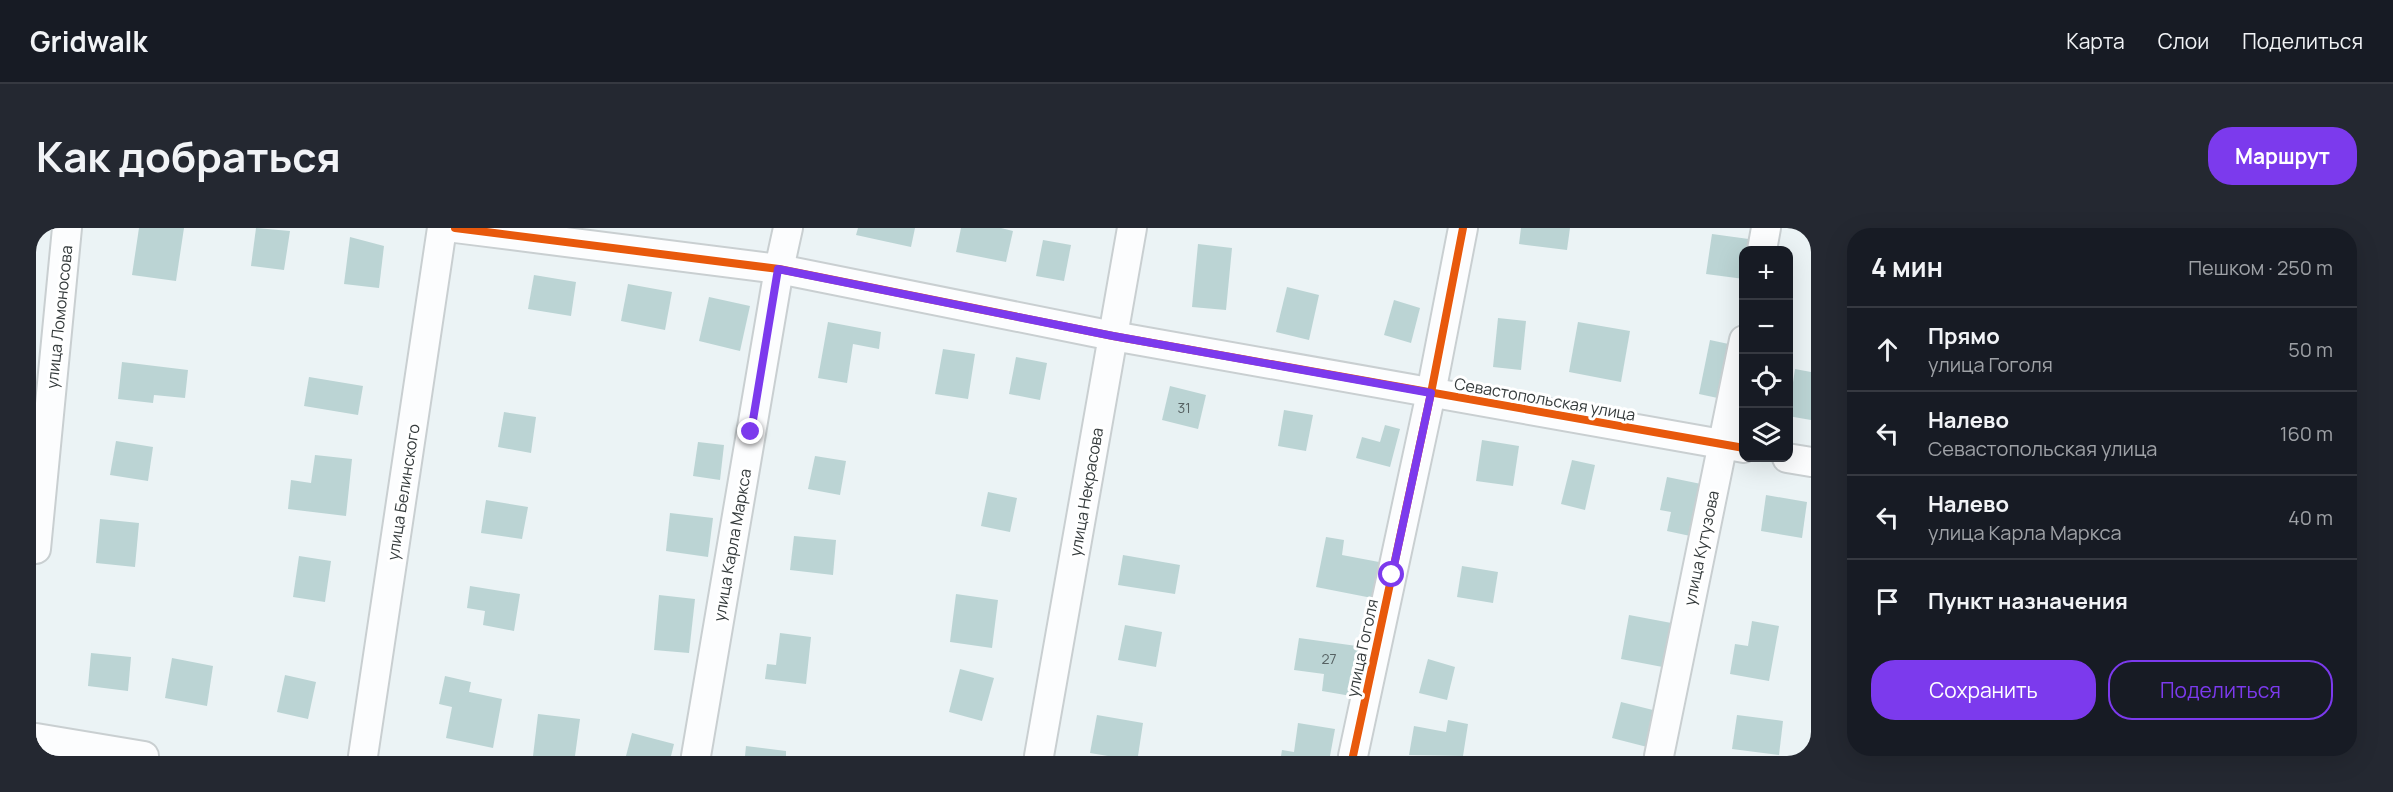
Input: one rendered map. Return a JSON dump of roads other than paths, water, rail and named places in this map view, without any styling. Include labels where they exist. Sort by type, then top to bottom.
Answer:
[{"type":"street","name":"улица Ломоносова","points":[[36,549],[67,228]]},
{"type":"street","name":"улица Белинского","points":[[363,756],[442,228]]},
{"type":"street","name":"Севастопольская улица","points":[[455,228],[778,269],[1113,336],[1733,446]]},
{"type":"street","name":"улица Карла Маркса","points":[[696,756],[778,269],[788,228]]},
{"type":"street","name":"улица Некрасова","points":[[1039,756],[1132,228]]},
{"type":"street","name":"улица Гоголя","points":[[1353,756],[1431,393],[1463,228]]},
{"type":"street","points":[[1763,246],[1766,228]]},
{"type":"street","name":"улица Кутузова","points":[[1659,756],[1733,446],[1742,354]]},
{"type":"street","points":[[1793,459],[1811,462]]},
{"type":"street","points":[[36,738],[144,756]]}]
